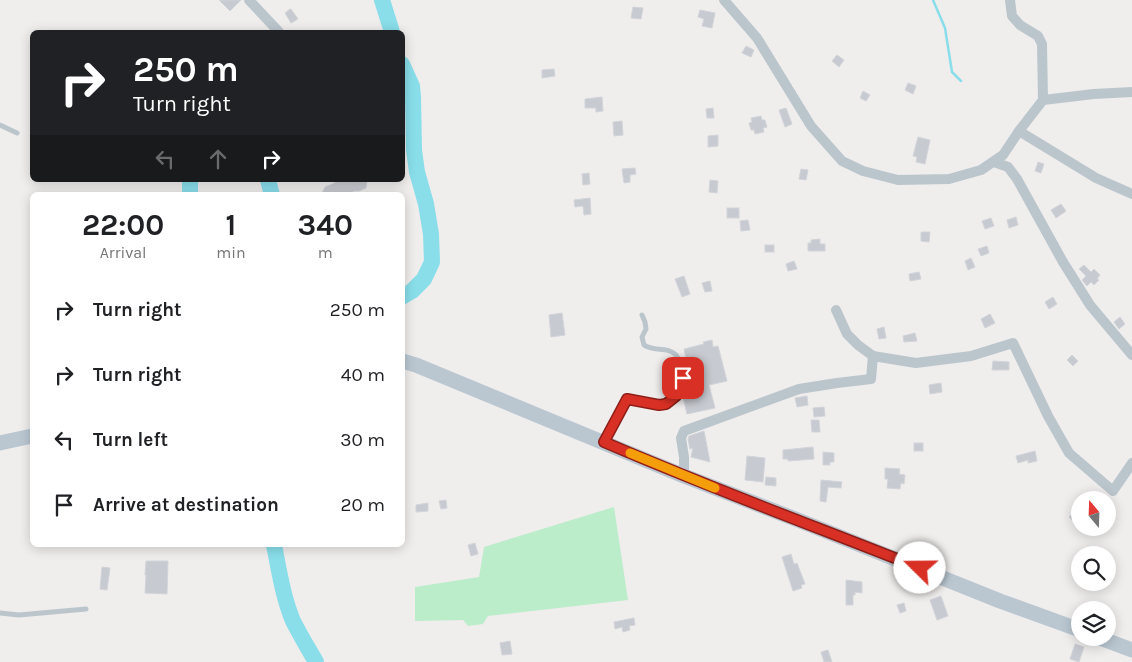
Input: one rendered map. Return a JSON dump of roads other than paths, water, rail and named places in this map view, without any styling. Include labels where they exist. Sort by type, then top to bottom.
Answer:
[{"type":"main road","points":[[405,362],[684,476],[807,523],[1000,601],[1071,627]]},
{"type":"main road","points":[[0,443],[30,436]]},
{"type":"main road","points":[[1116,644],[1132,650]]},
{"type":"street","points":[[249,0],[277,30]]},
{"type":"street","points":[[724,0],[756,38],[810,126],[842,161],[863,171],[898,180],[949,179],[981,170],[1003,155],[1043,100],[1042,44],[1038,36],[1020,25],[1012,16],[1010,0]]},
{"type":"street","points":[[1043,100],[1132,92]]},
{"type":"street","points":[[1019,132],[1096,178],[1132,194]]},
{"type":"street","points":[[994,162],[1008,166],[1017,178],[1063,262],[1090,305],[1132,355]]},
{"type":"street","points":[[836,310],[847,334],[873,356],[916,363],[971,356],[1013,343],[1048,416],[1069,453],[1113,491],[1132,464]]},
{"type":"street","points":[[684,476],[681,438],[684,431],[799,388],[870,379],[873,356]]},
{"type":"lane","points":[[0,125],[17,133]]},
{"type":"lane","points":[[604,442],[627,399],[659,405],[666,404],[682,389],[683,378],[678,356],[670,350],[648,348],[644,345],[642,338],[646,329],[642,315]]},
{"type":"lane","points":[[0,613],[19,615],[86,609]]},
{"type":"waterway","points":[[382,0],[391,30]]},
{"type":"waterway","points":[[933,0],[945,28],[952,72],[961,81]]},
{"type":"waterway","points":[[405,71],[412,86],[414,150],[431,234],[432,262],[424,279],[405,295]]},
{"type":"waterway","points":[[190,182],[190,192]]},
{"type":"waterway","points":[[269,182],[271,192]]},
{"type":"waterway","points":[[274,547],[293,621],[316,662]]}]
